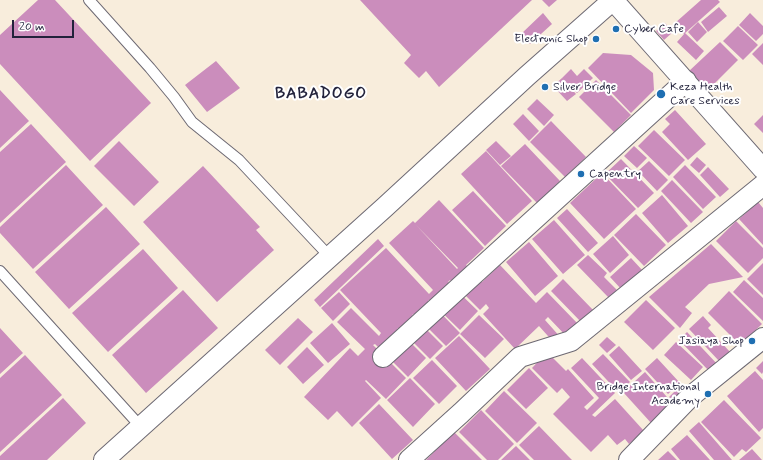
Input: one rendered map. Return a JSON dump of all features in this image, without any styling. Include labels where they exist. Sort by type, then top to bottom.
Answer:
[{"type":"street","points":[[104,460],[385,208],[527,76],[613,0],[763,169]]},
{"type":"street","points":[[384,357],[686,81]]},
{"type":"street","points":[[409,460],[520,357],[571,341],[763,185]]},
{"type":"street","points":[[629,460],[690,397],[763,338]]},
{"type":"lane","points":[[89,0],[155,74],[192,122],[239,160],[330,257]]},
{"type":"lane","points":[[0,271],[141,426]]},
{"type":"building","points":[[38,0],[55,0],[151,103],[90,161],[0,64],[0,35]]},
{"type":"building","points":[[360,0],[532,0],[439,87],[426,71],[419,78],[404,63],[411,55]]},
{"type":"building","points":[[542,0],[557,0],[549,7]]},
{"type":"building","points":[[701,0],[718,0],[720,2],[684,34],[675,23]]},
{"type":"building","points":[[719,7],[727,16],[708,32],[701,22]]},
{"type":"building","points":[[543,13],[552,24],[530,44],[521,34]]},
{"type":"building","points":[[750,13],[763,26],[763,34],[756,41],[739,25]]},
{"type":"building","points":[[698,22],[707,32],[697,42],[688,32]]},
{"type":"building","points":[[665,23],[673,32],[664,40],[656,31]]},
{"type":"building","points":[[738,26],[758,45],[743,60],[723,41]]},
{"type":"building","points":[[685,33],[704,51],[696,60],[677,42]]},
{"type":"building","points":[[720,42],[738,60],[706,92],[688,72]]},
{"type":"building","points":[[763,43],[763,65],[752,54]]},
{"type":"building","points":[[603,53],[631,55],[653,73],[654,90],[631,113],[588,68]]},
{"type":"building","points":[[216,61],[240,88],[207,112],[185,85]]},
{"type":"building","points":[[571,69],[577,76],[584,69],[593,78],[577,93],[562,78]]},
{"type":"building","points":[[562,78],[576,94],[567,101],[553,86]]},
{"type":"building","points":[[596,80],[631,115],[614,132],[579,97]]},
{"type":"building","points":[[0,90],[29,121],[0,148]]},
{"type":"building","points":[[537,99],[554,115],[544,126],[527,109]]},
{"type":"building","points":[[675,110],[706,144],[688,160],[662,132],[670,124],[665,119]]},
{"type":"building","points":[[523,114],[539,131],[529,141],[513,124]]},
{"type":"building","points":[[763,115],[763,133],[754,124]]},
{"type":"building","points":[[551,121],[586,157],[565,177],[530,142]]},
{"type":"building","points":[[31,124],[66,162],[0,223],[0,152]]},
{"type":"building","points":[[654,130],[685,160],[669,176],[638,146]]},
{"type":"building","points":[[119,141],[159,182],[134,206],[94,166]]},
{"type":"building","points":[[496,141],[511,156],[500,165],[486,150]]},
{"type":"building","points":[[525,144],[560,181],[537,203],[501,166]]},
{"type":"building","points":[[634,146],[647,158],[637,168],[624,156]]},
{"type":"building","points":[[486,151],[532,201],[507,224],[461,174]]},
{"type":"building","points":[[697,157],[706,165],[699,173],[690,165]]},
{"type":"building","points":[[621,159],[654,193],[638,208],[605,174]]},
{"type":"building","points":[[649,161],[668,180],[657,191],[638,171]]},
{"type":"building","points":[[66,165],[103,205],[33,269],[0,233],[0,227]]},
{"type":"building","points":[[685,165],[716,197],[703,209],[673,177]]},
{"type":"building","points":[[203,166],[260,227],[256,230],[274,250],[217,302],[143,222]]},
{"type":"building","points":[[708,167],[729,189],[720,197],[700,175]]},
{"type":"building","points":[[602,173],[636,209],[604,239],[570,203]]},
{"type":"building","points":[[672,180],[703,212],[691,223],[661,191]]},
{"type":"building","points":[[473,191],[506,226],[485,246],[452,210]]},
{"type":"building","points":[[662,195],[688,226],[668,243],[642,213]]},
{"type":"building","points":[[439,200],[484,248],[466,265],[482,282],[500,265],[536,303],[547,292],[579,325],[567,337],[548,317],[545,320],[562,339],[556,345],[539,326],[515,349],[483,314],[489,308],[486,304],[480,310],[450,280],[448,282],[478,311],[460,330],[428,300],[460,333],[446,346],[414,314],[412,315],[443,346],[430,359],[399,328],[397,329],[426,358],[408,377],[375,344],[373,345],[406,378],[386,399],[366,380],[365,381],[381,398],[352,427],[337,411],[328,420],[304,397],[350,348],[358,356],[365,349],[337,322],[351,308],[379,336],[381,333],[340,290],[386,248],[429,294],[433,290],[389,243],[413,221],[415,223]],"holes":[[[416,225],[458,268],[457,269]]]},
{"type":"building","points":[[758,202],[763,208],[763,245],[739,219]]},
{"type":"building","points":[[106,207],[140,244],[69,309],[35,272]]},
{"type":"building","points":[[567,209],[598,243],[588,252],[557,218]]},
{"type":"building","points":[[636,214],[666,245],[644,266],[614,235]]},
{"type":"building","points":[[554,220],[585,255],[563,274],[532,239]]},
{"type":"building","points":[[736,221],[763,248],[763,258],[748,273],[716,241]]},
{"type":"building","points":[[613,236],[629,255],[610,273],[593,254]]},
{"type":"building","points":[[378,239],[384,246],[320,307],[314,300]]},
{"type":"building","points":[[529,242],[558,276],[535,296],[506,262]]},
{"type":"building","points":[[711,244],[743,277],[709,284],[685,307],[692,313],[680,328],[649,297]]},
{"type":"building","points":[[143,249],[178,288],[108,352],[72,313]]},
{"type":"building","points":[[588,255],[607,273],[604,277],[617,290],[609,298],[577,265]]},
{"type":"building","points":[[631,258],[643,271],[622,290],[610,277]]},
{"type":"building","points":[[763,263],[763,295],[747,279]]},
{"type":"building","points":[[563,279],[595,312],[583,324],[551,291]]},
{"type":"building","points":[[744,280],[763,298],[763,321],[733,292]]},
{"type":"building","points":[[183,290],[218,328],[146,393],[112,355]]},
{"type":"building","points":[[729,291],[762,324],[740,345],[708,313]]},
{"type":"building","points":[[339,292],[350,304],[333,321],[321,308]]},
{"type":"building","points":[[646,300],[675,328],[653,350],[624,322]]},
{"type":"building","points":[[479,315],[504,339],[485,358],[460,334]]},
{"type":"building","points":[[703,316],[711,325],[708,328],[730,352],[720,362],[689,329]]},
{"type":"building","points":[[298,318],[313,332],[280,365],[265,350]]},
{"type":"building","points":[[332,323],[350,344],[328,363],[310,343]]},
{"type":"building","points":[[0,328],[23,353],[0,374]]},
{"type":"building","points":[[687,332],[719,366],[711,373],[679,340]]},
{"type":"building","points":[[459,336],[490,369],[466,391],[435,358]]},
{"type":"building","points":[[607,337],[616,345],[607,353],[599,345]]},
{"type":"building","points":[[676,342],[703,367],[691,380],[664,355]]},
{"type":"building","points":[[619,346],[642,371],[631,380],[609,355]]},
{"type":"building","points":[[307,347],[324,365],[303,384],[287,367]]},
{"type":"building","points":[[547,352],[566,371],[568,369],[594,398],[584,407],[587,410],[599,398],[571,368],[582,358],[615,393],[592,415],[595,417],[615,399],[644,431],[629,444],[625,439],[617,445],[608,435],[591,452],[553,414],[570,397],[562,388],[557,393],[532,368]]},
{"type":"building","points":[[603,354],[630,382],[619,393],[592,364]]},
{"type":"building","points":[[25,355],[62,395],[0,452],[0,378]]},
{"type":"building","points":[[657,358],[680,383],[668,394],[645,369]]},
{"type":"building","points":[[432,360],[457,386],[439,404],[413,378]]},
{"type":"building","points":[[763,361],[763,372],[762,374],[756,368]]},
{"type":"building","points":[[529,368],[548,388],[526,409],[507,390]]},
{"type":"building","points":[[755,371],[763,380],[763,428],[759,432],[727,396]]},
{"type":"building","points":[[645,372],[674,405],[652,424],[623,392]]},
{"type":"building","points":[[410,378],[435,404],[413,427],[387,400]]},
{"type":"building","points":[[681,385],[688,392],[676,404],[669,397]]},
{"type":"building","points":[[504,391],[537,423],[517,443],[485,411]]},
{"type":"building","points":[[63,398],[86,423],[47,460],[0,460],[0,456]]},
{"type":"building","points":[[724,400],[761,438],[746,452],[742,449],[734,457],[701,422]]},
{"type":"building","points":[[379,404],[413,440],[392,459],[359,423]]},
{"type":"building","points":[[481,410],[514,444],[498,460],[487,460],[459,432]]},
{"type":"building","points":[[699,422],[732,460],[714,460],[689,431]]},
{"type":"building","points":[[539,426],[572,460],[534,460],[519,445]]},
{"type":"building","points":[[454,432],[482,460],[426,460]]},
{"type":"building","points":[[687,435],[710,460],[680,460],[671,449]]},
{"type":"building","points":[[516,446],[530,460],[501,460]]},
{"type":"building","points":[[752,449],[762,460],[739,460]]},
{"type":"building","points":[[668,451],[677,460],[658,460]]},
{"type":"place","name":"Cyber Cafe","points":[[616,29]]},
{"type":"place","name":"Electronic Shop","points":[[596,39]]},
{"type":"place","name":"Silver Bridge","points":[[545,87]]},
{"type":"place","name":"Keza Health Care Services","points":[[661,94]]},
{"type":"place","name":"Capentry","points":[[581,174]]},
{"type":"place","name":"Jasiaya Shop","points":[[752,341]]},
{"type":"place","name":"Bridge International Academy","points":[[708,394]]},
{"type":"district","name":"BABADOGO","points":[[321,95]]}]
